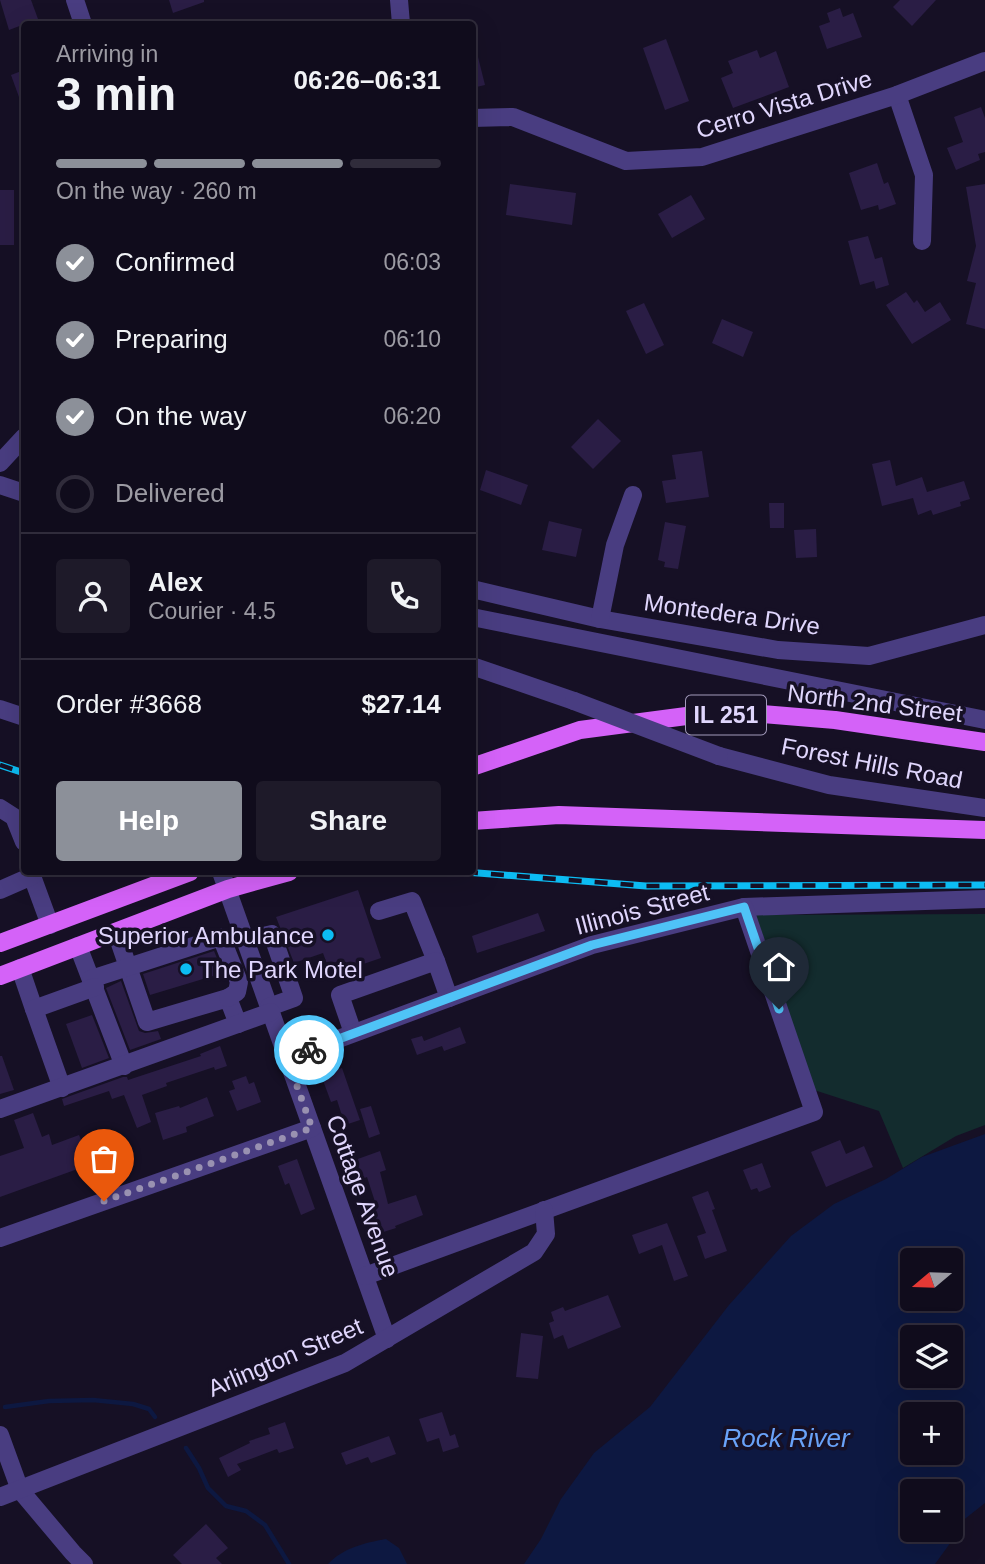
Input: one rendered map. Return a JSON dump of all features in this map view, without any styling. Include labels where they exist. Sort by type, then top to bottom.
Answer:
[{"type":"main road","name":"North 2nd Street","points":[[476,766],[580,730],[694,715],[762,714],[835,720],[985,743]]},
{"type":"main road","points":[[476,821],[559,815],[985,830]]},
{"type":"main road","points":[[0,943],[182,875]]},
{"type":"main road","points":[[0,976],[228,889],[278,875]]},
{"type":"street","points":[[75,0],[82,21]]},
{"type":"street","points":[[399,0],[401,21]]},
{"type":"street","name":"Cerro Vista Drive","points":[[476,118],[513,117],[626,161],[702,157],[897,95],[985,61]]},
{"type":"street","points":[[897,95],[924,175],[922,242]]},
{"type":"street","points":[[0,463],[21,440]]},
{"type":"street","points":[[0,485],[21,492]]},
{"type":"street","points":[[600,619],[615,545],[633,495]]},
{"type":"street","name":"Montedera Drive","points":[[476,590],[600,619],[778,650],[869,656],[985,625]]},
{"type":"street","points":[[476,618],[985,720]]},
{"type":"street","name":"Forest Hills Road","points":[[476,667],[719,756],[829,785],[985,808]]},
{"type":"street","points":[[0,709],[21,716]]},
{"type":"street","points":[[0,808],[14,817],[21,834]]},
{"type":"street","points":[[0,890],[30,875]]},
{"type":"street","points":[[32,875],[50,925]]},
{"type":"street","name":"Cottage Avenue","points":[[222,875],[387,1339]]},
{"type":"street","name":"Illinois Street","points":[[287,1058],[592,945],[744,907],[985,899]]},
{"type":"street","points":[[379,911],[412,901],[449,998]]},
{"type":"street","points":[[365,1276],[814,1112],[744,907]]},
{"type":"street","points":[[34,1009],[127,966],[217,936],[221,937],[239,982],[237,992],[228,998],[147,1023],[127,966],[116,932]]},
{"type":"street","points":[[0,1109],[238,1024],[294,998],[272,934],[223,943]]},
{"type":"street","points":[[78,946],[124,1066]]},
{"type":"street","points":[[255,966],[281,956]]},
{"type":"street","points":[[353,1033],[340,995],[436,961]]},
{"type":"street","points":[[20,968],[62,1088]]},
{"type":"street","points":[[228,998],[238,1024]]},
{"type":"street","points":[[0,1238],[312,1128]]},
{"type":"street","name":"Arlington Street","points":[[0,1497],[345,1363],[534,1252],[546,1234],[544,1210]]},
{"type":"street","points":[[0,1435],[20,1490],[73,1560]]},
{"type":"green space","points":[[985,914],[985,1125],[956,1136],[903,1168],[879,1111],[811,1089],[755,915]]},
{"type":"water","name":"Rock River","points":[[985,1134],[985,1503],[963,1520],[963,1479],[900,1479],[900,1542],[951,1542],[935,1564],[524,1564],[541,1539],[561,1499],[594,1453],[650,1407],[729,1305],[791,1236],[834,1204],[886,1179],[922,1157]]},
{"type":"water","points":[[386,1539],[399,1548],[407,1564],[328,1564],[347,1550]]},
{"type":"building","points":[[0,0],[31,0],[38,19],[21,21],[21,25],[9,30]]},
{"type":"building","points":[[169,0],[204,0],[204,2],[173,13]]},
{"type":"building","points":[[900,0],[936,0],[912,26],[893,7]]},
{"type":"building","points":[[840,8],[843,17],[853,13],[862,37],[827,49],[819,26],[830,22],[827,13]]},
{"type":"building","points":[[666,39],[689,101],[665,110],[643,48]]},
{"type":"building","points":[[757,50],[760,58],[776,51],[789,87],[733,108],[721,78],[733,73],[728,61]]},
{"type":"building","points":[[476,53],[485,85],[476,87]]},
{"type":"building","points":[[21,71],[21,102],[11,75]]},
{"type":"building","points":[[981,107],[985,118],[985,152],[978,154],[980,160],[956,170],[947,148],[963,142],[954,117]]},
{"type":"building","points":[[877,163],[884,184],[888,182],[896,204],[879,210],[878,205],[861,210],[849,173]]},
{"type":"building","points":[[510,184],[576,193],[572,225],[506,215]]},
{"type":"building","points":[[985,184],[985,329],[966,324],[976,283],[967,281],[976,246],[966,187]]},
{"type":"building","points":[[0,190],[14,190],[14,245],[0,245]]},
{"type":"building","points":[[691,195],[705,219],[672,238],[658,214]]},
{"type":"building","points":[[868,236],[875,259],[882,257],[889,285],[876,289],[874,281],[860,285],[848,241]]},
{"type":"building","points":[[906,292],[914,303],[917,300],[925,312],[940,302],[951,320],[912,344],[886,305]]},
{"type":"building","points":[[644,303],[664,345],[646,354],[626,311]]},
{"type":"building","points":[[722,319],[753,332],[743,357],[712,343]]},
{"type":"building","points":[[598,419],[621,441],[593,469],[571,447]]},
{"type":"building","points":[[702,451],[709,497],[666,503],[662,481],[676,479],[672,455]]},
{"type":"building","points":[[890,460],[896,486],[922,477],[927,492],[964,481],[970,499],[960,502],[961,506],[933,515],[931,510],[918,515],[913,498],[882,506],[872,464]]},
{"type":"building","points":[[486,470],[528,485],[521,505],[480,490]]},
{"type":"building","points":[[769,503],[784,503],[784,528],[770,528]]},
{"type":"building","points":[[549,521],[582,529],[576,557],[542,550]]},
{"type":"building","points":[[665,522],[686,526],[678,569],[664,567],[665,562],[658,560]]},
{"type":"building","points":[[816,529],[817,557],[796,558],[794,530]]},
{"type":"building","name":"Superior Ambulance","points":[[358,890],[381,958],[331,975],[323,953],[294,963],[276,917]]},
{"type":"building","points":[[538,913],[545,931],[477,953],[472,936]]},
{"type":"building","name":"The Park Motel","points":[[214,951],[223,973],[150,995],[143,974]]},
{"type":"building","points":[[121,981],[139,1031],[158,1031],[161,1039],[130,1050],[106,988]]},
{"type":"building","points":[[92,1015],[109,1058],[82,1068],[66,1024]]},
{"type":"building","points":[[460,1027],[466,1043],[444,1051],[442,1046],[417,1055],[411,1039],[422,1036],[424,1041]]},
{"type":"building","points":[[220,1046],[227,1066],[215,1070],[214,1067],[166,1083],[167,1086],[142,1095],[151,1122],[137,1128],[124,1095],[112,1099],[109,1091],[64,1106],[62,1099],[123,1077],[128,1080],[201,1056],[200,1054]]},
{"type":"building","points":[[0,1056],[14,1090],[0,1094]]},
{"type":"building","points":[[342,1068],[360,1120],[345,1125],[337,1100],[331,1102],[321,1075]]},
{"type":"building","points":[[246,1076],[249,1084],[254,1082],[261,1102],[237,1111],[229,1091],[235,1089],[232,1081]]},
{"type":"building","points":[[207,1097],[214,1116],[186,1127],[187,1132],[163,1140],[155,1113],[179,1106],[180,1108]]},
{"type":"building","points":[[371,1106],[380,1134],[369,1138],[360,1109]]},
{"type":"building","points":[[33,1113],[42,1137],[49,1134],[52,1145],[79,1135],[82,1142],[114,1131],[122,1153],[0,1197],[0,1156],[24,1148],[14,1120]]},
{"type":"building","points":[[840,1140],[846,1154],[864,1146],[873,1167],[826,1187],[811,1152]]},
{"type":"building","points":[[380,1151],[386,1170],[380,1172],[388,1204],[416,1195],[423,1215],[374,1235],[371,1225],[375,1223],[370,1210],[377,1208],[367,1177],[362,1179],[355,1160]]},
{"type":"building","points":[[297,1159],[315,1209],[301,1215],[289,1183],[285,1185],[278,1166]]},
{"type":"building","points":[[762,1163],[771,1187],[759,1192],[757,1188],[751,1190],[743,1170]]},
{"type":"building","points":[[708,1191],[727,1251],[705,1259],[697,1236],[706,1233],[692,1197]]},
{"type":"building","points":[[667,1223],[688,1276],[674,1281],[662,1245],[639,1254],[632,1235]]},
{"type":"building","points":[[608,1295],[621,1327],[568,1349],[563,1335],[554,1339],[549,1323],[554,1321],[551,1312],[563,1307],[565,1311]]},
{"type":"building","points":[[521,1333],[543,1336],[538,1379],[516,1377]]},
{"type":"building","points":[[442,1412],[450,1436],[455,1434],[459,1447],[443,1452],[439,1438],[427,1442],[419,1419]]},
{"type":"building","points":[[285,1422],[294,1448],[279,1453],[277,1449],[237,1464],[241,1470],[228,1477],[219,1458],[250,1443],[249,1441],[270,1434],[268,1428]]},
{"type":"building","points":[[389,1436],[396,1454],[371,1463],[368,1457],[346,1465],[341,1453]]},
{"type":"building","points":[[206,1524],[228,1548],[216,1558],[222,1564],[182,1564],[173,1555]]},
{"type":"waterway","points":[[5,1407],[49,1401],[93,1400],[133,1404],[149,1409],[155,1417]]},
{"type":"waterway","points":[[186,1448],[208,1488],[226,1506],[246,1511],[265,1525],[289,1564]]},
{"type":"railway","points":[[0,765],[21,772]]},
{"type":"railway","points":[[476,873],[646,886],[985,885]]},
{"type":"way so far","points":[[104,1201],[312,1128],[287,1058],[309,1050]]},
{"type":"place","name":"Superior Ambulance","points":[[328,935]]},
{"type":"place","name":"The Park Motel","points":[[186,969]]},
{"type":"route","points":[[309,1050],[592,945],[744,907],[779,1009]]}]
